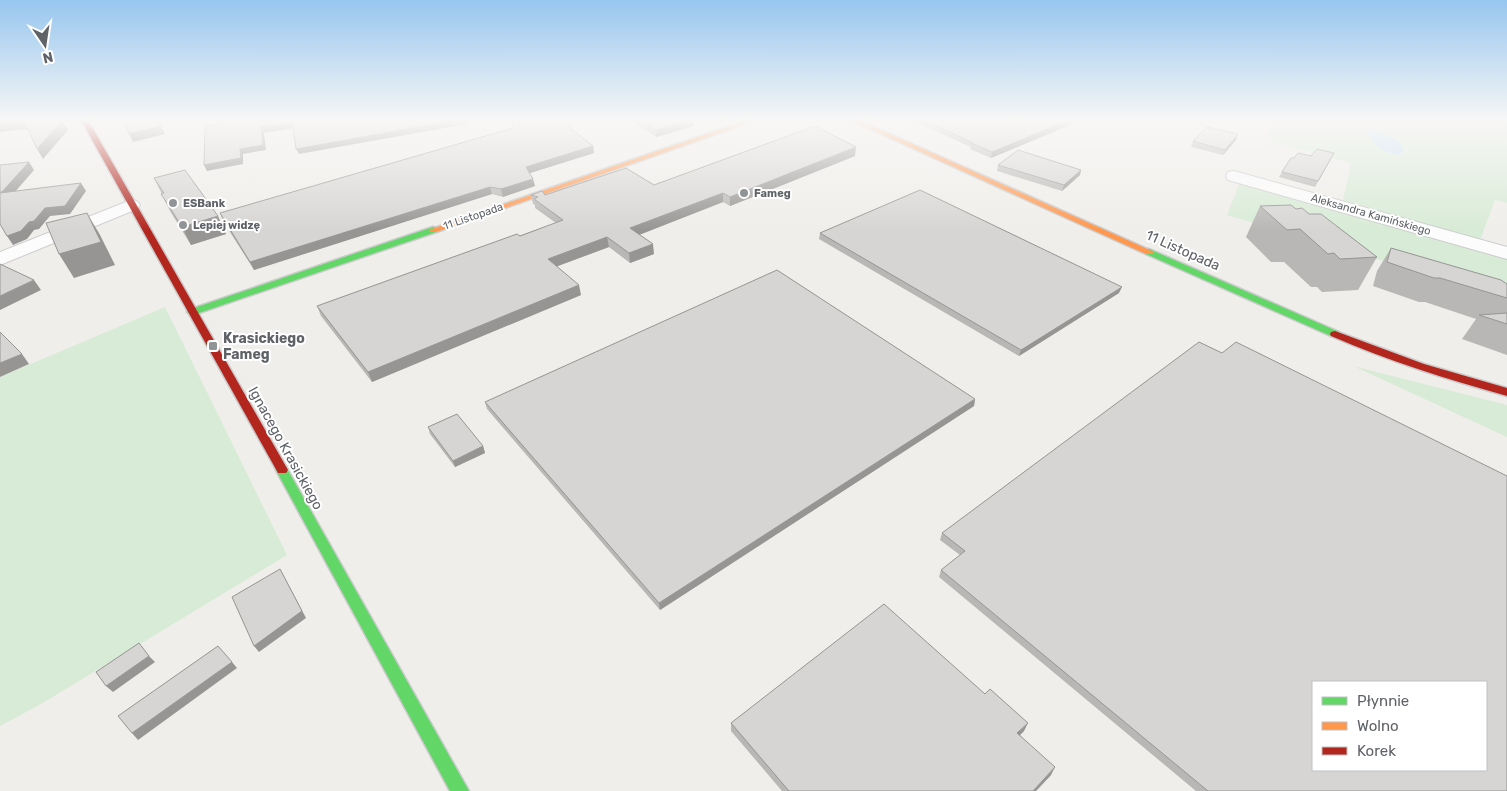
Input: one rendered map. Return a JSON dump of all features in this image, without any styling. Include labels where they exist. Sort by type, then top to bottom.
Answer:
[{"type":"street","name":"Ignacego Krasickiego","points":[[104,157],[460,791]]},
{"type":"street","name":"11 Listopada","points":[[192,312],[646,157]]},
{"type":"street","name":"11 Listopada","points":[[936,157],[1373,351],[1407,364],[1500,392]]},
{"type":"street","name":"Aleksandra Kamińskiego","points":[[1234,176],[1507,253]]},
{"type":"street","points":[[0,259],[131,205]]},
{"type":"green space","points":[[1328,157],[1507,157],[1507,203],[1495,200],[1480,240],[1343,200],[1351,163]]},
{"type":"green space","points":[[1240,182],[1507,257],[1507,303],[1390,263],[1227,215]]},
{"type":"green space","points":[[165,307],[287,555],[41,704],[0,726],[0,377]]},
{"type":"green space","points":[[1353,366],[1507,405],[1507,437]]},
{"type":"building","points":[[204,157],[241,157],[241,158],[204,165]]},
{"type":"building","points":[[413,157],[558,157],[526,167],[533,179],[501,189],[490,187],[250,262],[220,213]]},
{"type":"building","points":[[731,157],[831,157],[730,197],[723,193],[630,228],[653,244],[629,253],[607,237],[548,259],[579,285],[368,372],[317,306],[517,234],[520,236],[563,220],[534,199],[538,197],[531,195],[542,191],[545,195],[626,168],[654,185]]},
{"type":"building","points":[[1009,157],[1040,157],[1081,170],[1064,185],[998,165]]},
{"type":"building","points":[[1332,157],[1318,181],[1282,172],[1291,158]]},
{"type":"building","points":[[29,162],[2,192],[0,192],[0,165]]},
{"type":"building","points":[[185,170],[218,216],[182,227],[161,194],[164,193],[154,178]]},
{"type":"building","points":[[81,183],[65,206],[45,208],[34,221],[29,222],[21,231],[7,236],[0,224],[0,193]]},
{"type":"building","points":[[920,190],[1122,287],[1021,350],[820,233]]},
{"type":"building","points":[[1291,205],[1296,209],[1302,208],[1309,214],[1321,214],[1377,257],[1340,259],[1334,253],[1328,254],[1300,229],[1287,230],[1260,206]]},
{"type":"building","points":[[87,213],[101,242],[59,254],[46,223]]},
{"type":"building","points":[[1391,248],[1501,280],[1507,284],[1507,298],[1440,278],[1434,278],[1387,262]]},
{"type":"building","points":[[0,264],[34,280],[0,296]]},
{"type":"building","points":[[777,270],[975,399],[659,603],[485,402]]},
{"type":"building","points":[[1507,313],[1507,324],[1479,315]]},
{"type":"building","points":[[0,332],[22,354],[0,363]]},
{"type":"building","points":[[1199,342],[1222,353],[1236,342],[1507,476],[1507,791],[1208,791],[941,570],[965,551],[942,533]]},
{"type":"building","points":[[457,414],[483,446],[453,461],[428,427]]},
{"type":"building","points":[[280,569],[302,611],[254,646],[232,597]]},
{"type":"building","points":[[884,604],[985,694],[990,689],[1028,723],[1017,733],[1055,767],[1033,791],[789,791],[731,723]]},
{"type":"building","points":[[139,643],[149,656],[106,686],[96,672]]},
{"type":"building","points":[[218,646],[232,662],[132,733],[118,716]]},
{"type":"traffic: fast","points":[[192,312],[433,230]]},
{"type":"traffic: fast","points":[[1149,252],[1335,334]]},
{"type":"traffic: fast","points":[[282,470],[460,791]]},
{"type":"traffic: slow","points":[[433,230],[646,157]]},
{"type":"traffic: slow","points":[[936,157],[1149,252]]},
{"type":"traffic: jam","points":[[105,157],[282,470]]},
{"type":"traffic: jam","points":[[1335,334],[1420,366],[1507,392]]},
{"type":"place","name":"Fameg","points":[[744,193]]},
{"type":"place","name":"ESBank","points":[[173,203]]},
{"type":"place","name":"Lepiej widzę","points":[[183,225]]},
{"type":"place","name":"Krasickiego Fameg","points":[[213,346]]}]
